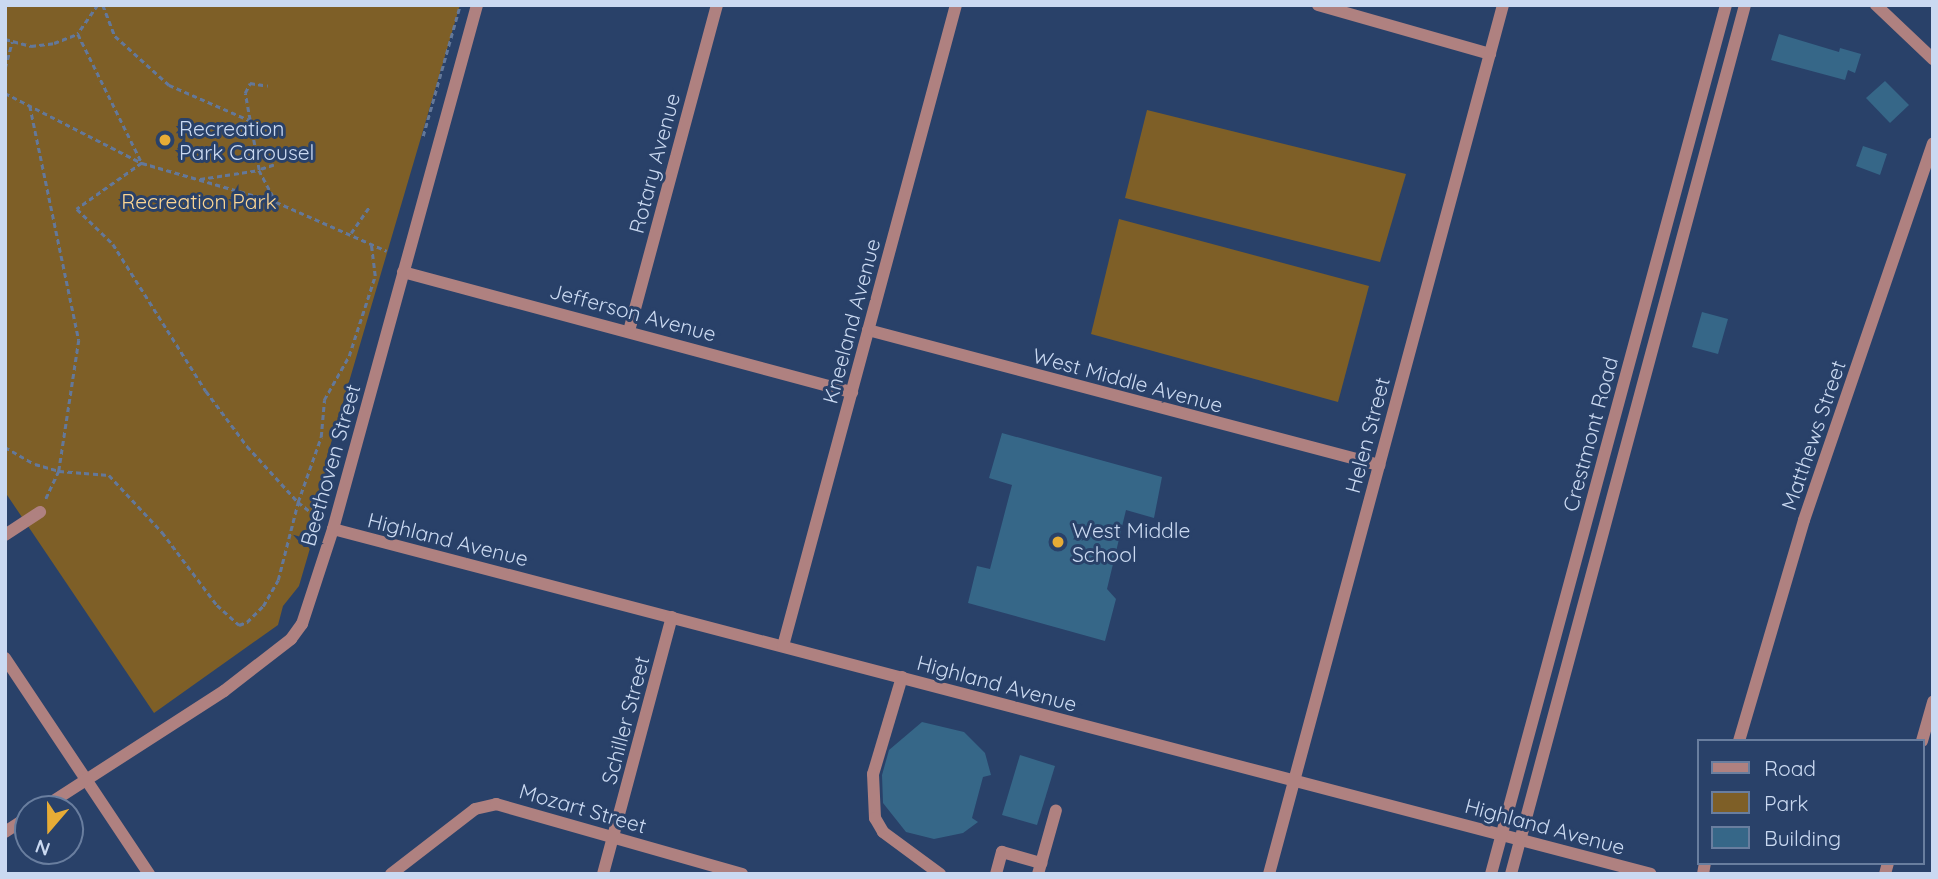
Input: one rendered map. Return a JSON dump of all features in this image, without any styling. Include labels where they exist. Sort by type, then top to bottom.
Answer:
[{"type":"street","name":"Beethoven Street","points":[[62,795],[224,691],[291,639],[302,624],[333,529],[477,5]]},
{"type":"street","name":"Rotary Avenue","points":[[629,331],[717,5]]},
{"type":"street","name":"Kneeland Avenue","points":[[783,646],[956,5]]},
{"type":"street","points":[[1318,5],[1490,54]]},
{"type":"street","name":"Helen Street","points":[[1269,874],[1503,5]]},
{"type":"street","name":"Crestmont Road","points":[[1491,874],[1726,5]]},
{"type":"street","name":"Crestmont Road","points":[[1511,874],[1745,5]]},
{"type":"street","points":[[1876,5],[1933,59]]},
{"type":"street","name":"Matthews Street","points":[[1740,739],[1804,520],[1933,144]]},
{"type":"street","name":"Jefferson Avenue","points":[[403,272],[852,392]]},
{"type":"street","name":"West Middle Avenue","points":[[868,330],[1379,465]]},
{"type":"street","points":[[1627,370],[1645,376]]},
{"type":"street","points":[[5,535],[40,512]]},
{"type":"street","name":"Highland Avenue","points":[[333,529],[1651,874]]},
{"type":"street","points":[[1567,594],[1586,598]]},
{"type":"street","name":"Schiller Street","points":[[603,874],[672,617]]},
{"type":"street","points":[[5,658],[149,874]]},
{"type":"street","points":[[902,677],[873,774],[875,818],[883,832],[940,874]]},
{"type":"street","points":[[1923,739],[1933,702]]},
{"type":"street","name":"Mozart Street","points":[[391,874],[475,809],[489,804],[742,874]]},
{"type":"street","points":[[996,874],[1002,852],[1039,868],[1056,810]]},
{"type":"path","points":[[5,40],[54,43],[78,33],[98,5]]},
{"type":"path","points":[[103,5],[115,36],[169,85],[247,122],[267,128]]},
{"type":"path","points":[[424,136],[460,5]]},
{"type":"path","points":[[78,33],[142,163]]},
{"type":"path","points":[[5,68],[12,42]]},
{"type":"path","points":[[268,86],[250,83],[245,93],[247,122],[259,170],[276,202]]},
{"type":"path","points":[[239,92],[245,93]]},
{"type":"path","points":[[5,93],[142,163],[276,202],[387,251]]},
{"type":"path","points":[[30,106],[79,340],[59,471],[40,512]]},
{"type":"path","points":[[142,163],[77,209],[113,244],[206,391],[298,502],[333,529]]},
{"type":"path","points":[[198,180],[274,165]]},
{"type":"path","points":[[351,233],[369,207]]},
{"type":"path","points":[[5,447],[35,464],[59,471],[109,475],[162,532],[217,605],[239,625],[263,606],[278,580],[298,502],[321,437],[324,400],[349,356],[375,275],[371,243]]},
{"type":"green space","name":"Recreation Park","points":[[5,5],[460,5],[326,460],[325,497],[299,586],[283,606],[278,625],[154,713],[5,492]]},
{"type":"green space","points":[[1147,110],[1406,174],[1380,262],[1125,198]]},
{"type":"green space","points":[[1119,219],[1369,286],[1338,402],[1091,334]]},
{"type":"building","points":[[1779,34],[1839,52],[1840,48],[1861,54],[1855,73],[1848,70],[1845,80],[1771,60]]},
{"type":"building","points":[[1885,81],[1909,105],[1890,123],[1866,98]]},
{"type":"building","points":[[1863,146],[1887,154],[1880,175],[1856,166]]},
{"type":"building","points":[[1702,312],[1728,319],[1718,354],[1692,347]]},
{"type":"building","name":"West Middle School","points":[[1002,433],[1162,477],[1154,518],[1126,510],[1107,589],[1116,599],[1105,641],[968,603],[977,566],[990,569],[1012,485],[989,478]]},
{"type":"building","points":[[922,722],[964,732],[985,753],[991,775],[983,777],[972,818],[978,822],[963,833],[934,839],[906,832],[883,803],[882,775],[889,750]]},
{"type":"building","points":[[1020,755],[1055,766],[1037,825],[1002,815]]},
{"type":"place","name":"Recreation Park Carousel","points":[[165,140]]},
{"type":"place","name":"West Middle School","points":[[1058,542]]}]
